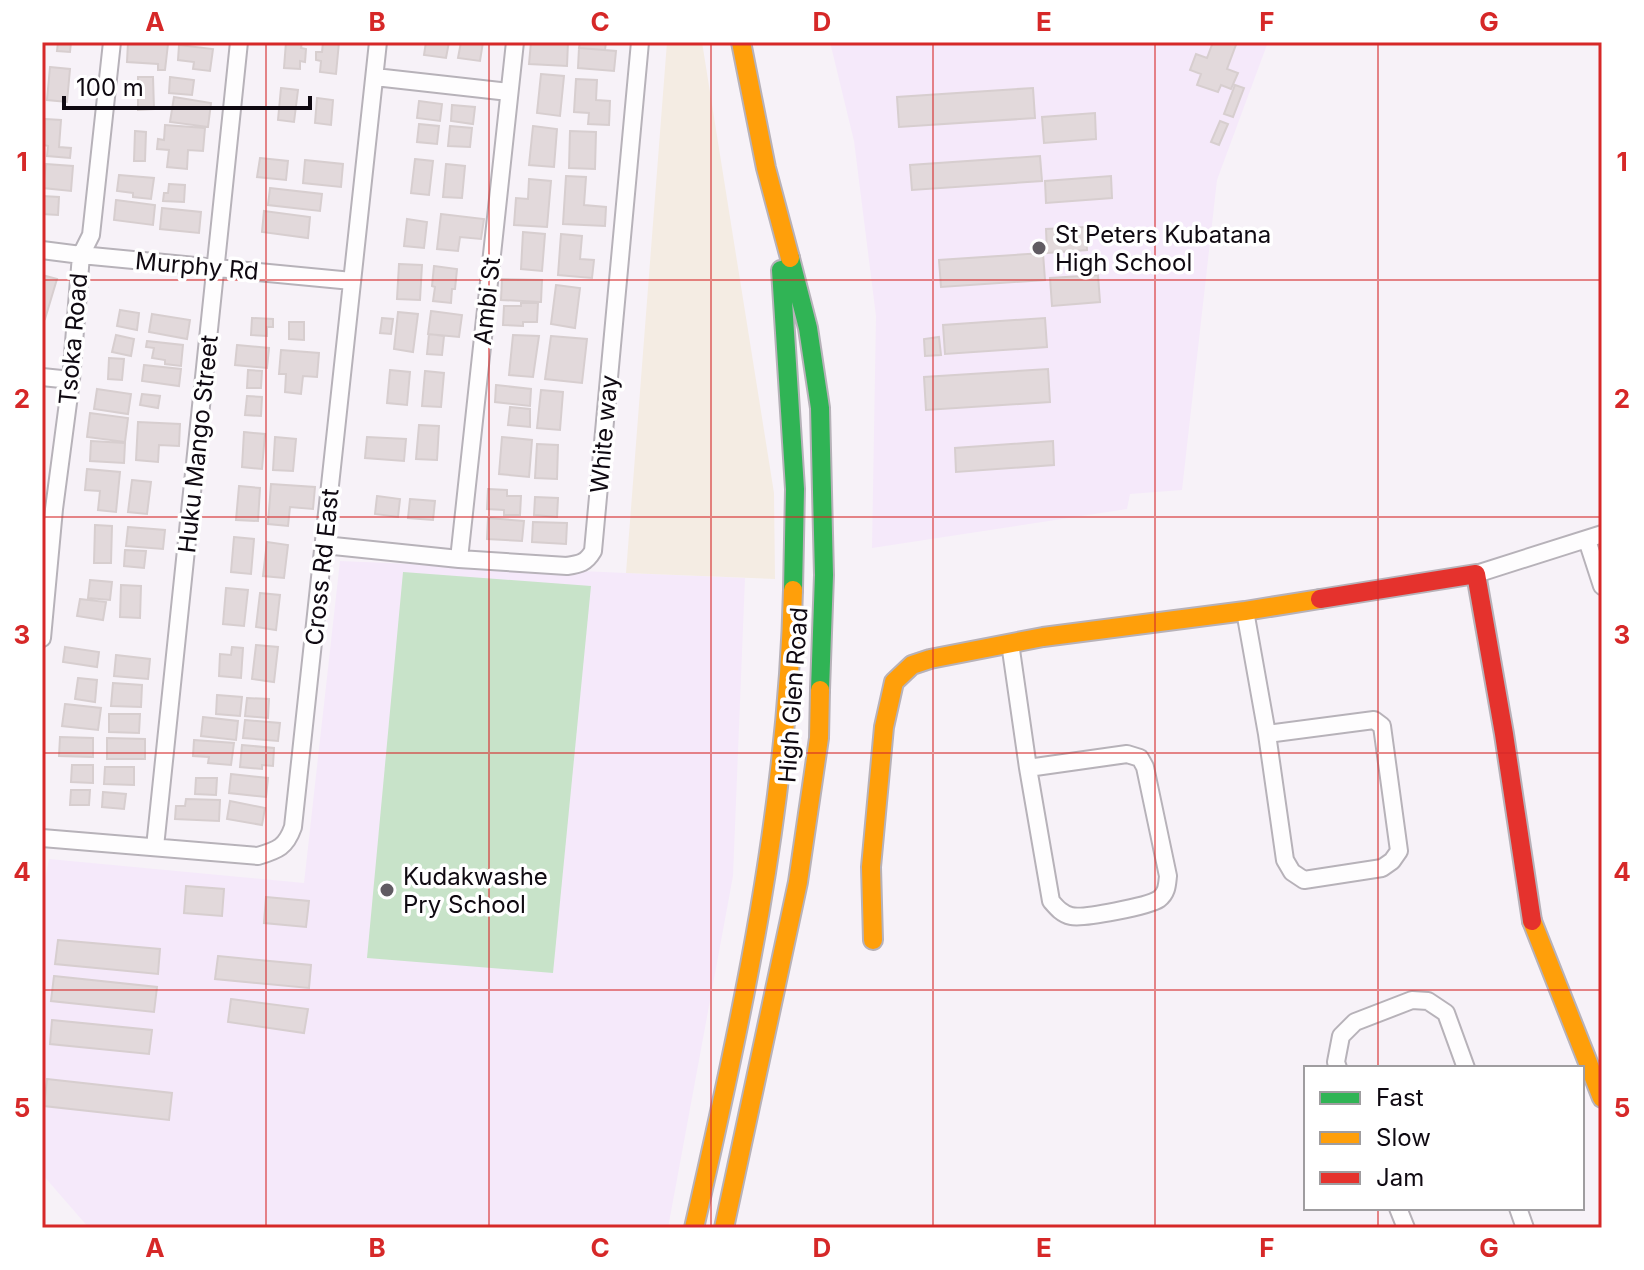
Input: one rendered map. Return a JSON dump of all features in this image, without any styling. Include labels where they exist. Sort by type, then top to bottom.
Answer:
[{"type":"main road","name":"High Glen Road","points":[[724,1228],[798,882],[819,738],[824,575],[820,408],[808,328],[766,168],[741,42]]},
{"type":"main road","name":"High Glen Road","points":[[694,1228],[725,1092],[766,878],[791,647],[795,489],[777,210]]},
{"type":"main road","points":[[873,940],[871,867],[884,727],[894,682],[912,665],[1043,637],[1245,611],[1476,574],[1532,920],[1602,1098]]},
{"type":"street","name":"Tsoka Road","points":[[42,637],[48,509],[71,380],[81,255],[91,235],[112,42]]},
{"type":"street","name":"Huku Mango Street","points":[[155,847],[239,42]]},
{"type":"street","name":"Cross Rd East","points":[[42,838],[258,856],[277,850],[288,839],[293,827],[378,42]]},
{"type":"street","name":"Ambi St","points":[[459,559],[515,42]]},
{"type":"street","name":"White way","points":[[324,545],[567,566],[583,563],[593,551],[640,42]]},
{"type":"street","points":[[375,77],[509,92]]},
{"type":"street","name":"Murphy Rd","points":[[42,250],[352,281]]},
{"type":"street","points":[[42,377],[71,380]]},
{"type":"street","points":[[1476,574],[1594,537],[1602,586]]},
{"type":"street","points":[[1245,611],[1285,860],[1292,872],[1304,880],[1382,868],[1392,861],[1399,851],[1382,726],[1374,720],[1267,734]]},
{"type":"street","points":[[1010,643],[1028,768],[1051,901],[1061,912],[1073,917],[1133,908],[1158,900],[1166,891],[1168,876],[1145,767],[1140,758],[1127,754],[1028,768]]},
{"type":"street","points":[[1337,1066],[1341,1036],[1355,1022],[1412,1000],[1428,1001],[1446,1013],[1465,1066]]},
{"type":"shaded area","points":[[667,42],[702,42],[774,493],[775,579],[626,573]]},
{"type":"shaded area","name":"St Peters Kubatana High School","points":[[830,42],[1268,42],[1217,180],[1182,490],[1130,494],[1127,509],[872,548],[876,316],[854,141]]},
{"type":"shaded area","name":"Kudakwashe Pry School","points":[[340,561],[745,578],[733,876],[668,1228],[89,1228],[42,1174],[42,896],[49,859],[304,883]]},
{"type":"green space","points":[[403,572],[591,586],[553,973],[367,958]]},
{"type":"building","points":[[58,42],[71,42],[70,52],[57,51]]},
{"type":"building","points":[[128,42],[168,44],[165,70],[158,70],[158,64],[127,62]]},
{"type":"building","points":[[286,42],[302,42],[301,48],[306,49],[305,62],[300,61],[300,69],[284,68]]},
{"type":"building","points":[[323,42],[339,42],[336,74],[320,72],[321,61],[316,60],[316,52],[322,52]]},
{"type":"building","points":[[426,42],[449,42],[446,58],[424,55]]},
{"type":"building","points":[[461,42],[483,42],[480,61],[458,58]]},
{"type":"building","points":[[531,42],[568,42],[567,66],[529,64]]},
{"type":"building","points":[[580,42],[606,42],[605,50],[579,48]]},
{"type":"building","points":[[1213,42],[1237,42],[1227,69],[1238,73],[1231,89],[1221,85],[1218,92],[1197,85],[1201,74],[1190,70],[1196,54],[1207,58]]},
{"type":"building","points":[[179,45],[213,49],[210,71],[193,69],[194,62],[178,60]]},
{"type":"building","points":[[579,48],[616,51],[614,71],[578,68]]},
{"type":"building","points":[[50,67],[70,69],[67,102],[47,100]]},
{"type":"building","points":[[541,74],[564,76],[560,116],[537,113]]},
{"type":"building","points":[[138,77],[153,77],[154,109],[138,110]]},
{"type":"building","points":[[170,77],[194,80],[192,95],[169,93]]},
{"type":"building","points":[[576,79],[597,80],[596,100],[610,101],[609,125],[588,124],[589,113],[574,112]]},
{"type":"building","points":[[1235,85],[1244,88],[1233,117],[1224,114]]},
{"type":"building","points":[[281,88],[298,90],[294,122],[278,120]]},
{"type":"building","points":[[1033,88],[1035,118],[899,127],[897,97]]},
{"type":"building","points":[[174,97],[211,103],[208,127],[170,122]]},
{"type":"building","points":[[317,98],[333,100],[331,125],[315,123]]},
{"type":"building","points":[[419,101],[442,104],[440,121],[417,118]]},
{"type":"building","points":[[452,105],[475,107],[473,124],[451,121]]},
{"type":"building","points":[[1095,113],[1096,139],[1044,143],[1042,117]]},
{"type":"building","points":[[45,119],[61,120],[59,147],[71,148],[70,158],[47,156],[48,146],[44,145]]},
{"type":"building","points":[[1220,121],[1228,124],[1219,145],[1211,142]]},
{"type":"building","points":[[419,124],[439,126],[437,144],[417,142]]},
{"type":"building","points":[[165,125],[205,128],[203,151],[188,150],[187,169],[167,167],[169,150],[157,149],[158,139],[164,140]]},
{"type":"building","points":[[450,126],[472,128],[470,147],[448,146]]},
{"type":"building","points":[[533,126],[557,129],[554,167],[529,165]]},
{"type":"building","points":[[135,131],[146,132],[145,161],[134,161]]},
{"type":"building","points":[[570,131],[596,132],[595,169],[569,168]]},
{"type":"building","points":[[1040,156],[1042,181],[912,190],[910,165]]},
{"type":"building","points":[[260,158],[288,161],[286,180],[257,177]]},
{"type":"building","points":[[415,159],[433,161],[429,195],[411,193]]},
{"type":"building","points":[[305,160],[343,164],[341,187],[303,183]]},
{"type":"building","points":[[46,164],[73,166],[71,191],[43,188]]},
{"type":"building","points":[[446,164],[465,166],[462,198],[443,197]]},
{"type":"building","points":[[119,175],[154,178],[151,199],[117,191]]},
{"type":"building","points":[[566,176],[586,177],[584,205],[606,207],[605,226],[563,224]]},
{"type":"building","points":[[1111,176],[1112,198],[1046,203],[1045,181]]},
{"type":"building","points":[[529,179],[551,181],[547,227],[514,225],[516,198],[528,199]]},
{"type":"building","points":[[169,184],[185,185],[184,202],[163,201]]},
{"type":"building","points":[[270,188],[322,194],[320,211],[268,205]]},
{"type":"building","points":[[42,196],[59,197],[58,215],[42,214]]},
{"type":"building","points":[[116,200],[155,205],[153,225],[114,220]]},
{"type":"building","points":[[162,208],[201,212],[199,233],[160,229]]},
{"type":"building","points":[[264,211],[310,217],[308,238],[262,232]]},
{"type":"building","points":[[441,214],[484,219],[481,239],[460,237],[458,251],[437,249]]},
{"type":"building","points":[[407,219],[427,222],[424,248],[404,246]]},
{"type":"building","points":[[1086,227],[1087,250],[1047,253],[1046,229]]},
{"type":"building","points":[[523,232],[545,234],[542,271],[521,269]]},
{"type":"building","points":[[561,234],[582,236],[580,259],[594,260],[592,278],[558,275]]},
{"type":"building","points":[[1043,253],[1045,280],[941,287],[939,260]]},
{"type":"building","points":[[399,264],[422,265],[420,300],[397,299]]},
{"type":"building","points":[[434,266],[457,269],[451,303],[433,301]]},
{"type":"building","points":[[42,275],[57,279],[45,319],[42,318]]},
{"type":"building","points":[[1098,275],[1100,302],[1052,306],[1050,278]]},
{"type":"building","points":[[502,279],[542,280],[541,302],[501,300]]},
{"type":"building","points":[[556,285],[580,288],[575,328],[551,324]]},
{"type":"building","points":[[521,303],[538,303],[537,322],[523,322],[523,326],[503,325],[504,306],[521,306]]},
{"type":"building","points":[[120,310],[139,313],[137,330],[117,326]]},
{"type":"building","points":[[431,311],[462,315],[459,337],[428,334]]},
{"type":"building","points":[[398,312],[418,314],[413,352],[394,349]]},
{"type":"building","points":[[152,314],[190,320],[187,339],[149,332]]},
{"type":"building","points":[[252,318],[273,319],[273,327],[267,327],[267,336],[251,335]]},
{"type":"building","points":[[382,318],[393,319],[391,334],[380,333]]},
{"type":"building","points":[[1045,318],[1047,347],[945,354],[943,325]]},
{"type":"building","points":[[289,322],[304,322],[304,340],[289,339]]},
{"type":"building","points":[[429,334],[444,336],[442,355],[427,354]]},
{"type":"building","points":[[116,335],[134,339],[131,356],[112,352]]},
{"type":"building","points":[[513,335],[539,336],[533,377],[509,375]]},
{"type":"building","points":[[551,336],[587,339],[582,383],[545,379]]},
{"type":"building","points":[[939,337],[941,355],[925,356],[924,339]]},
{"type":"building","points":[[147,341],[183,345],[181,366],[152,358],[154,348],[146,347]]},
{"type":"building","points":[[237,345],[269,348],[267,368],[235,365]]},
{"type":"building","points":[[281,350],[319,353],[317,377],[303,376],[301,394],[285,392],[286,374],[279,374]]},
{"type":"building","points":[[109,358],[124,359],[122,380],[108,379]]},
{"type":"building","points":[[144,365],[181,369],[179,386],[142,381]]},
{"type":"building","points":[[1048,369],[1050,402],[926,410],[924,377]]},
{"type":"building","points":[[248,370],[262,371],[261,388],[247,388]]},
{"type":"building","points":[[390,370],[410,372],[407,405],[387,403]]},
{"type":"building","points":[[425,371],[444,373],[441,407],[422,406]]},
{"type":"building","points":[[496,385],[531,389],[530,406],[495,402]]},
{"type":"building","points":[[97,389],[131,394],[128,414],[94,409]]},
{"type":"building","points":[[541,390],[563,392],[560,430],[537,428]]},
{"type":"building","points":[[142,394],[160,396],[158,408],[140,405]]},
{"type":"building","points":[[247,396],[262,397],[261,416],[245,415]]},
{"type":"building","points":[[510,407],[530,409],[530,427],[508,425]]},
{"type":"building","points":[[90,413],[128,418],[125,442],[87,437]]},
{"type":"building","points":[[138,422],[180,424],[179,446],[159,445],[158,462],[136,460]]},
{"type":"building","points":[[419,425],[439,426],[437,460],[416,459]]},
{"type":"building","points":[[244,432],[265,434],[262,469],[242,467]]},
{"type":"building","points":[[275,437],[296,439],[293,471],[273,470]]},
{"type":"building","points":[[367,437],[406,439],[404,461],[365,458]]},
{"type":"building","points":[[502,437],[532,440],[529,477],[499,474]]},
{"type":"building","points":[[91,441],[125,443],[124,463],[90,461]]},
{"type":"building","points":[[1053,441],[1054,465],[956,472],[955,448]]},
{"type":"building","points":[[537,444],[558,445],[557,479],[535,478]]},
{"type":"building","points":[[87,469],[120,472],[116,512],[98,510],[100,491],[85,490]]},
{"type":"building","points":[[132,480],[151,482],[147,514],[128,512]]},
{"type":"building","points":[[271,484],[315,487],[313,509],[290,507],[288,526],[268,524]]},
{"type":"building","points":[[239,486],[260,488],[258,521],[236,520]]},
{"type":"building","points":[[488,489],[507,490],[507,496],[521,496],[520,515],[504,515],[504,510],[487,509]]},
{"type":"building","points":[[377,496],[400,499],[398,517],[375,514]]},
{"type":"building","points":[[535,497],[558,498],[557,517],[534,515]]},
{"type":"building","points":[[410,499],[435,501],[433,520],[408,518]]},
{"type":"building","points":[[488,518],[524,521],[522,541],[487,539]]},
{"type":"building","points":[[533,522],[567,523],[566,544],[532,542]]},
{"type":"building","points":[[95,525],[112,526],[111,563],[94,563]]},
{"type":"building","points":[[128,527],[165,530],[163,549],[126,546]]},
{"type":"building","points":[[234,537],[254,539],[251,574],[231,572]]},
{"type":"building","points":[[267,542],[288,545],[284,578],[263,576]]},
{"type":"building","points":[[125,550],[146,551],[144,568],[124,566]]},
{"type":"building","points":[[90,580],[112,582],[110,600],[88,598]]},
{"type":"building","points":[[121,585],[141,586],[140,618],[120,617]]},
{"type":"building","points":[[226,588],[248,590],[244,626],[223,624]]},
{"type":"building","points":[[260,593],[280,595],[276,630],[256,627]]},
{"type":"building","points":[[80,599],[106,602],[103,620],[77,616]]},
{"type":"building","points":[[256,645],[278,647],[274,682],[252,679]]},
{"type":"building","points":[[65,647],[99,652],[97,667],[63,662]]},
{"type":"building","points":[[232,647],[243,648],[241,678],[219,676],[220,654],[231,655]]},
{"type":"building","points":[[116,655],[150,659],[148,679],[114,676]]},
{"type":"building","points":[[78,678],[97,680],[95,702],[75,699]]},
{"type":"building","points":[[113,683],[142,685],[141,707],[111,706]]},
{"type":"building","points":[[217,695],[242,697],[240,716],[216,714]]},
{"type":"building","points":[[247,698],[269,699],[268,718],[245,716]]},
{"type":"building","points":[[65,704],[101,708],[98,730],[62,726]]},
{"type":"building","points":[[109,714],[140,714],[139,733],[109,732]]},
{"type":"building","points":[[203,717],[238,721],[236,740],[201,736]]},
{"type":"building","points":[[245,720],[280,723],[278,741],[243,738]]},
{"type":"building","points":[[60,737],[93,738],[93,757],[59,756]]},
{"type":"building","points":[[107,738],[145,739],[145,759],[107,759]]},
{"type":"building","points":[[194,740],[234,743],[231,765],[208,763],[209,757],[193,756]]},
{"type":"building","points":[[242,745],[274,748],[273,766],[262,765],[262,769],[240,767]]},
{"type":"building","points":[[72,765],[93,765],[93,783],[71,782]]},
{"type":"building","points":[[105,767],[134,767],[134,785],[104,784]]},
{"type":"building","points":[[231,774],[268,778],[266,797],[229,793]]},
{"type":"building","points":[[196,778],[217,778],[216,795],[195,794]]},
{"type":"building","points":[[71,790],[90,790],[89,805],[70,805]]},
{"type":"building","points":[[103,792],[126,794],[124,809],[102,807]]},
{"type":"building","points":[[186,799],[220,800],[219,821],[175,819],[176,806],[185,806]]},
{"type":"building","points":[[230,801],[265,808],[262,825],[227,819]]},
{"type":"building","points":[[186,886],[224,889],[222,916],[184,913]]},
{"type":"building","points":[[266,897],[309,901],[306,927],[264,923]]},
{"type":"building","points":[[58,940],[160,949],[158,974],[55,964]]},
{"type":"building","points":[[218,956],[311,965],[309,988],[215,979]]},
{"type":"building","points":[[54,976],[157,987],[154,1012],[51,1001]]},
{"type":"building","points":[[231,999],[308,1009],[304,1033],[228,1022]]},
{"type":"building","points":[[52,1020],[152,1030],[149,1054],[50,1044]]},
{"type":"building","points":[[47,1079],[172,1093],[169,1120],[44,1106]]},
{"type":"traffic: fast","points":[[790,258],[808,328],[820,408],[824,575],[820,690]]},
{"type":"traffic: fast","points":[[781,270],[795,489],[793,590]]},
{"type":"traffic: slow","points":[[741,42],[766,168],[790,258]]},
{"type":"traffic: slow","points":[[694,1228],[760,912],[782,751],[793,590]]},
{"type":"traffic: slow","points":[[873,940],[871,867],[884,727],[894,682],[912,665],[1043,637],[1320,599]]},
{"type":"traffic: slow","points":[[724,1228],[798,882],[819,738],[820,690]]},
{"type":"traffic: slow","points":[[1532,921],[1602,1098]]},
{"type":"traffic: jam","points":[[1320,599],[1476,574],[1532,921]]},
{"type":"place","name":"St Peters Kubatana High School","points":[[1039,248]]},
{"type":"place","name":"Kudakwashe Pry School","points":[[387,890]]}]
